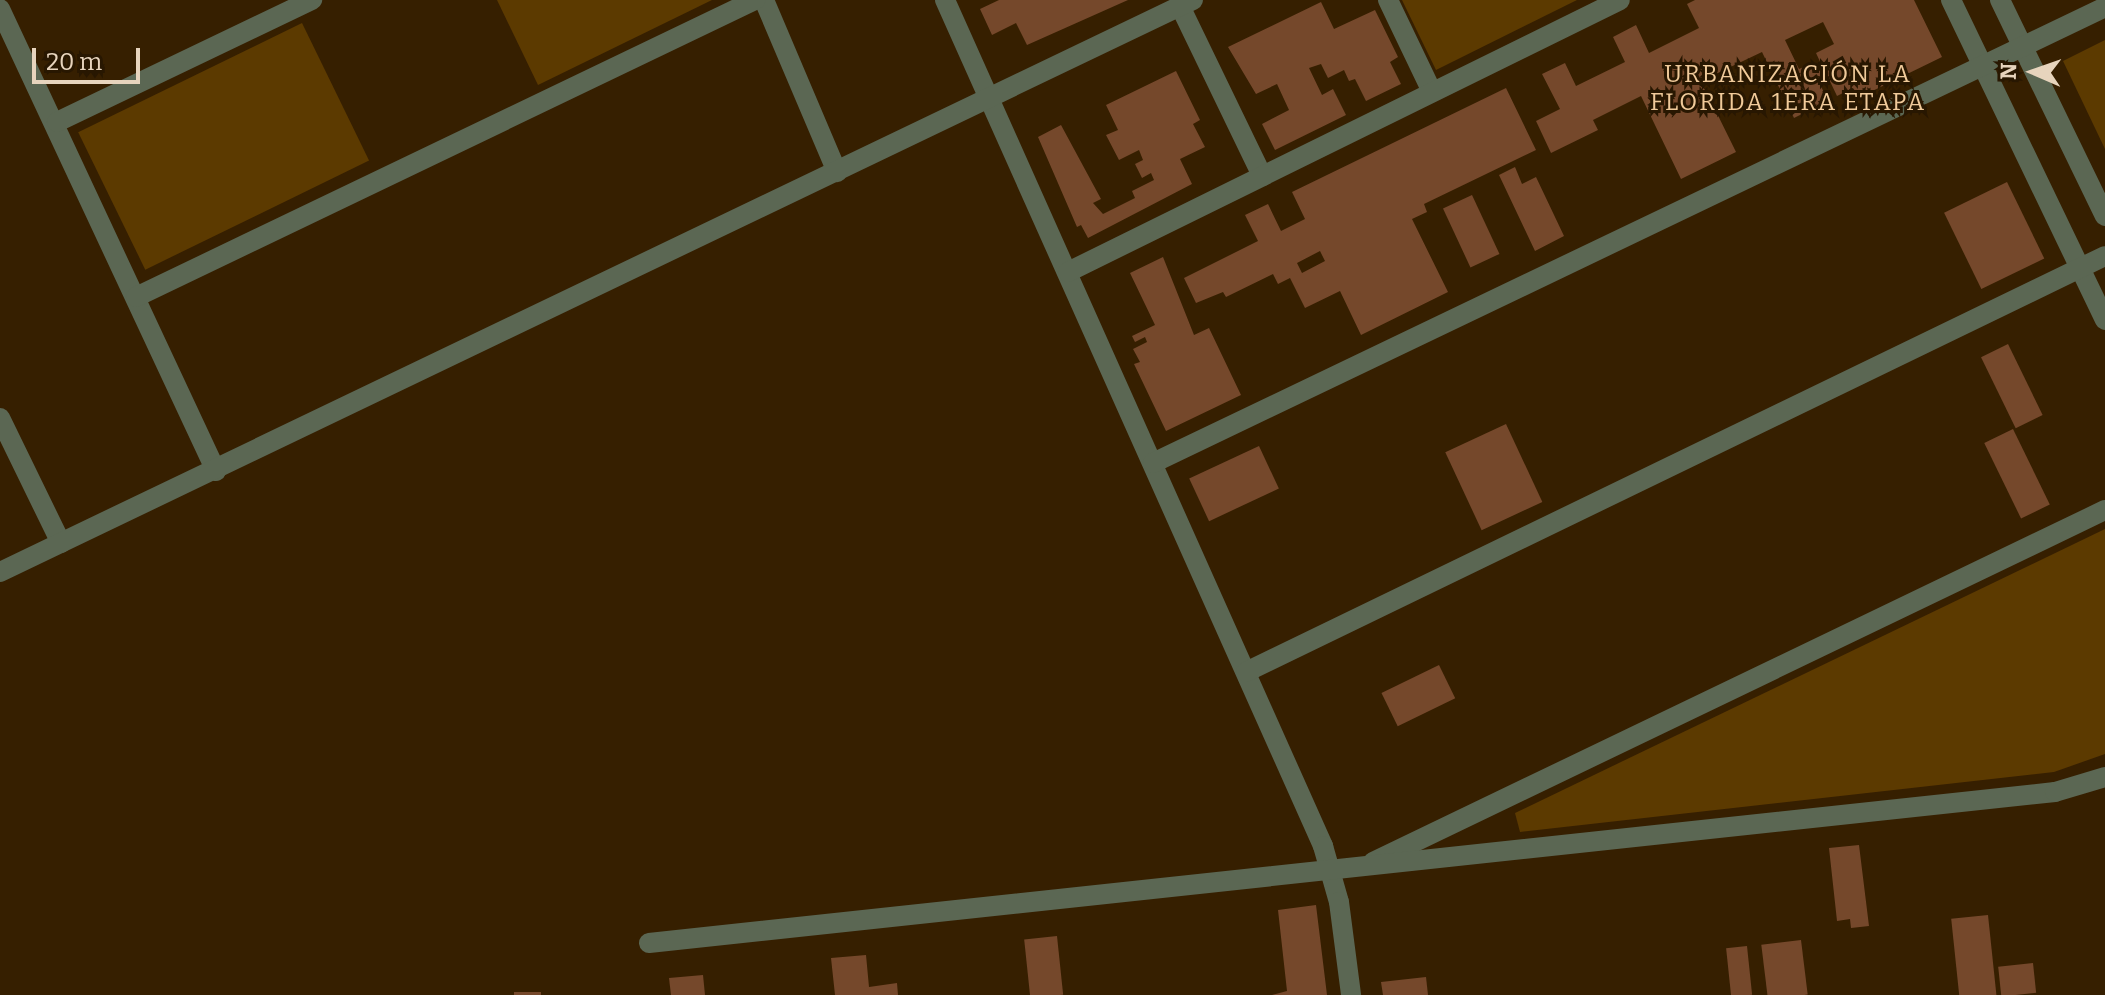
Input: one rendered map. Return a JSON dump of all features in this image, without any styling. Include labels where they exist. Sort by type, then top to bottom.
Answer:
[{"type":"street","points":[[57,122],[312,0]]},
{"type":"street","points":[[136,297],[755,0]]},
{"type":"street","points":[[764,0],[837,172]]},
{"type":"street","points":[[945,0],[1332,871],[1351,995]]},
{"type":"street","points":[[1388,0],[1432,92]]},
{"type":"street","points":[[1068,272],[1620,0]]},
{"type":"street","points":[[1951,0],[2105,320]]},
{"type":"street","points":[[2000,0],[2105,216]]},
{"type":"street","points":[[0,572],[1186,3],[1262,176]]},
{"type":"street","points":[[1153,463],[2105,7]]},
{"type":"street","points":[[0,9],[57,122],[216,471]]},
{"type":"street","points":[[1246,672],[2105,256]]},
{"type":"street","points":[[0,418],[61,543]]},
{"type":"street","points":[[1360,868],[2105,510]]},
{"type":"street","points":[[649,943],[2055,792],[2105,777]]},
{"type":"shaded area","points":[[497,0],[712,0],[538,85]]},
{"type":"shaded area","points":[[1402,0],[1577,0],[1436,70]]},
{"type":"shaded area","points":[[302,23],[369,161],[145,270],[78,132]]},
{"type":"shaded area","points":[[2105,40],[2105,149],[2063,61]]},
{"type":"shaded area","points":[[2105,529],[2105,754],[2054,772],[1520,832],[1515,813]]},
{"type":"building","points":[[999,0],[1128,0],[1027,45],[1016,23],[992,35],[980,9]]},
{"type":"building","points":[[1695,0],[1914,0],[1942,57],[1858,98],[1853,88],[1837,96],[1827,75],[1818,80],[1828,101],[1794,118],[1762,52],[1701,81],[1736,152],[1681,179],[1641,96],[1593,120],[1598,130],[1551,153],[1536,121],[1560,109],[1542,74],[1565,63],[1576,86],[1625,62],[1613,37],[1636,25],[1649,53],[1699,28],[1687,4]],"holes":[[[1823,22],[1834,44],[1816,53],[1823,68],[1814,72],[1810,64],[1799,69],[1785,40]]]},
{"type":"building","points":[[1321,2],[1334,29],[1375,10],[1398,57],[1390,62],[1401,84],[1366,101],[1355,79],[1349,81],[1344,70],[1328,78],[1321,64],[1309,68],[1322,95],[1333,89],[1346,115],[1275,150],[1262,124],[1289,110],[1277,84],[1256,94],[1228,47]]},
{"type":"building","points":[[1176,71],[1200,120],[1193,124],[1205,147],[1180,159],[1192,184],[1088,238],[1081,225],[1077,227],[1038,137],[1061,125],[1101,199],[1093,203],[1103,214],[1135,198],[1132,191],[1154,180],[1151,173],[1142,178],[1135,164],[1143,160],[1139,150],[1119,160],[1106,135],[1118,130],[1106,105]]},
{"type":"building","points":[[1506,88],[1536,150],[1424,204],[1427,212],[1412,219],[1448,292],[1361,335],[1340,291],[1305,308],[1290,278],[1278,284],[1273,274],[1226,297],[1223,292],[1196,303],[1184,278],[1258,241],[1245,215],[1268,204],[1281,231],[1305,219],[1292,192]],"holes":[[[1320,251],[1325,261],[1302,273],[1297,263]]]},
{"type":"building","points":[[1515,167],[1522,184],[1536,177],[1564,236],[1535,251],[1499,175]]},
{"type":"building","points":[[2007,182],[2044,258],[1981,289],[1944,213]]},
{"type":"building","points":[[1472,195],[1499,254],[1470,267],[1443,209]]},
{"type":"building","points":[[1163,257],[1194,335],[1209,328],[1241,395],[1166,431],[1134,364],[1140,362],[1133,349],[1147,342],[1145,337],[1135,342],[1132,336],[1155,325],[1130,273]]},
{"type":"building","points":[[2008,344],[2043,415],[2016,428],[1981,357]]},
{"type":"building","points":[[1506,424],[1542,502],[1482,530],[1445,452]]},
{"type":"building","points":[[2013,429],[2050,504],[2021,519],[1984,443]]},
{"type":"building","points":[[1259,446],[1279,489],[1209,521],[1189,479]]},
{"type":"building","points":[[1439,665],[1455,698],[1398,726],[1381,693]]},
{"type":"building","points":[[1859,845],[1869,926],[1851,928],[1850,919],[1837,921],[1829,848]]},
{"type":"building","points":[[1316,905],[1327,995],[1272,995],[1287,991],[1278,910]]},
{"type":"building","points":[[1988,915],[1996,995],[1959,995],[1951,919]]},
{"type":"building","points":[[1057,936],[1063,995],[1030,995],[1024,939]]},
{"type":"building","points":[[1801,940],[1808,995],[1767,995],[1761,945]]},
{"type":"building","points":[[1747,946],[1752,995],[1731,995],[1726,948]]},
{"type":"building","points":[[866,955],[869,987],[897,983],[898,995],[835,995],[831,958]]},
{"type":"building","points":[[2033,963],[2036,993],[2001,995],[1998,967]]},
{"type":"building","points":[[703,975],[705,995],[671,995],[669,978]]},
{"type":"building","points":[[1426,977],[1428,995],[1383,995],[1381,982]]},
{"type":"building","points":[[514,992],[541,992],[541,995],[514,995]]},
{"type":"district","name":"URBANIZACIÓN LA FLORIDA 1ERA ETAPA","points":[[1788,89]]}]
